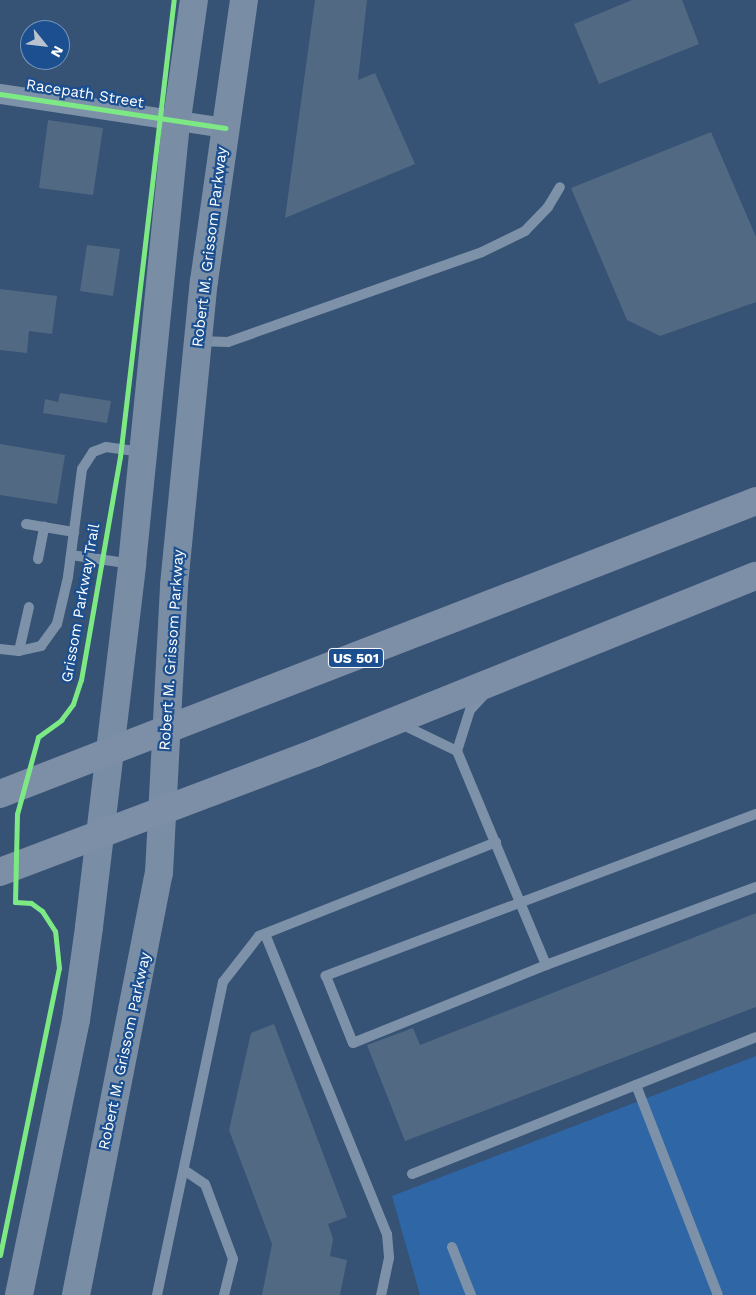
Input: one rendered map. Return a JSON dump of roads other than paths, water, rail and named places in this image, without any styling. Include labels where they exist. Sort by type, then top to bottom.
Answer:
[{"type":"main road","points":[[19,1295],[76,1020],[101,833],[132,564],[176,121],[194,0]]},
{"type":"main road","name":"Robert M. Grissom Parkway","points":[[76,1295],[151,926],[164,810],[165,730],[174,585],[198,341],[225,128],[244,0]]},
{"type":"main road","name":"US 501","points":[[0,794],[756,501]]},
{"type":"main road","points":[[0,872],[395,721],[756,576]]},
{"type":"street","name":"Racepath Street","points":[[0,94],[225,128]]},
{"type":"lane","points":[[198,341],[228,342],[482,252],[525,231],[548,207],[560,187]]},
{"type":"lane","points":[[0,649],[20,651],[41,646],[57,624],[71,555],[82,469],[93,452],[106,447],[143,452]]},
{"type":"lane","points":[[26,524],[74,532]]},
{"type":"lane","points":[[38,559],[44,527]]},
{"type":"lane","points":[[71,555],[132,564]]},
{"type":"lane","points":[[20,651],[29,608]]},
{"type":"lane","points":[[498,680],[470,710],[457,751],[546,965]]},
{"type":"lane","points":[[395,721],[457,751]]},
{"type":"lane","points":[[756,814],[326,976],[353,1043],[546,965],[756,887]]},
{"type":"lane","points":[[158,1295],[223,982],[259,936],[496,842]]},
{"type":"lane","points":[[265,934],[387,1234],[389,1258],[381,1295]]},
{"type":"lane","points":[[412,1174],[756,1037]]},
{"type":"lane","points":[[636,1085],[718,1295]]},
{"type":"lane","points":[[184,1170],[205,1184],[233,1259],[224,1295]]},
{"type":"lane","points":[[452,1247],[471,1295]]}]
